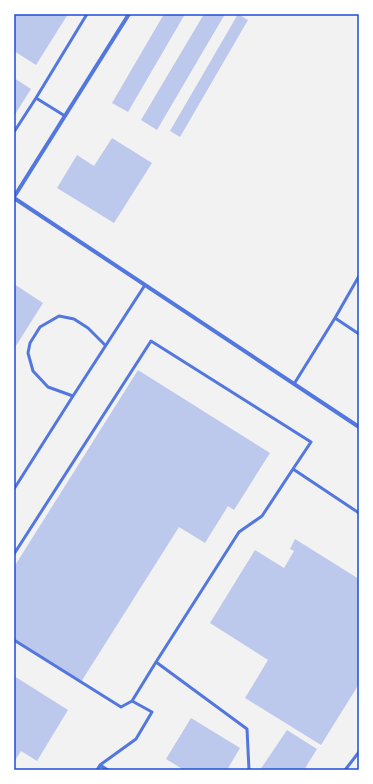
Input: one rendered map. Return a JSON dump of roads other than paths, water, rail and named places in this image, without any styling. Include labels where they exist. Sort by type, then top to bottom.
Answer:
[{"type":"street","points":[[129,14],[14,197],[359,427]]},
{"type":"lane","points":[[14,132],[87,14]]},
{"type":"lane","points":[[36,98],[65,116]]},
{"type":"lane","points":[[294,384],[359,276]]},
{"type":"lane","points":[[14,487],[145,285]]},
{"type":"lane","points":[[73,396],[48,387],[33,371],[28,353],[30,343],[40,327],[59,316],[74,319],[88,328],[105,346]]},
{"type":"lane","points":[[335,318],[359,334]]},
{"type":"lane","points":[[14,554],[151,341],[311,442],[262,516],[239,532],[132,701],[121,707],[14,640]]},
{"type":"lane","points":[[293,468],[359,513]]},
{"type":"lane","points":[[156,662],[247,729],[249,770]]},
{"type":"lane","points":[[97,770],[100,765],[136,739],[152,712],[132,701]]},
{"type":"lane","points":[[345,770],[359,752]]},
{"type":"lane","points":[[100,765],[108,770]]}]
